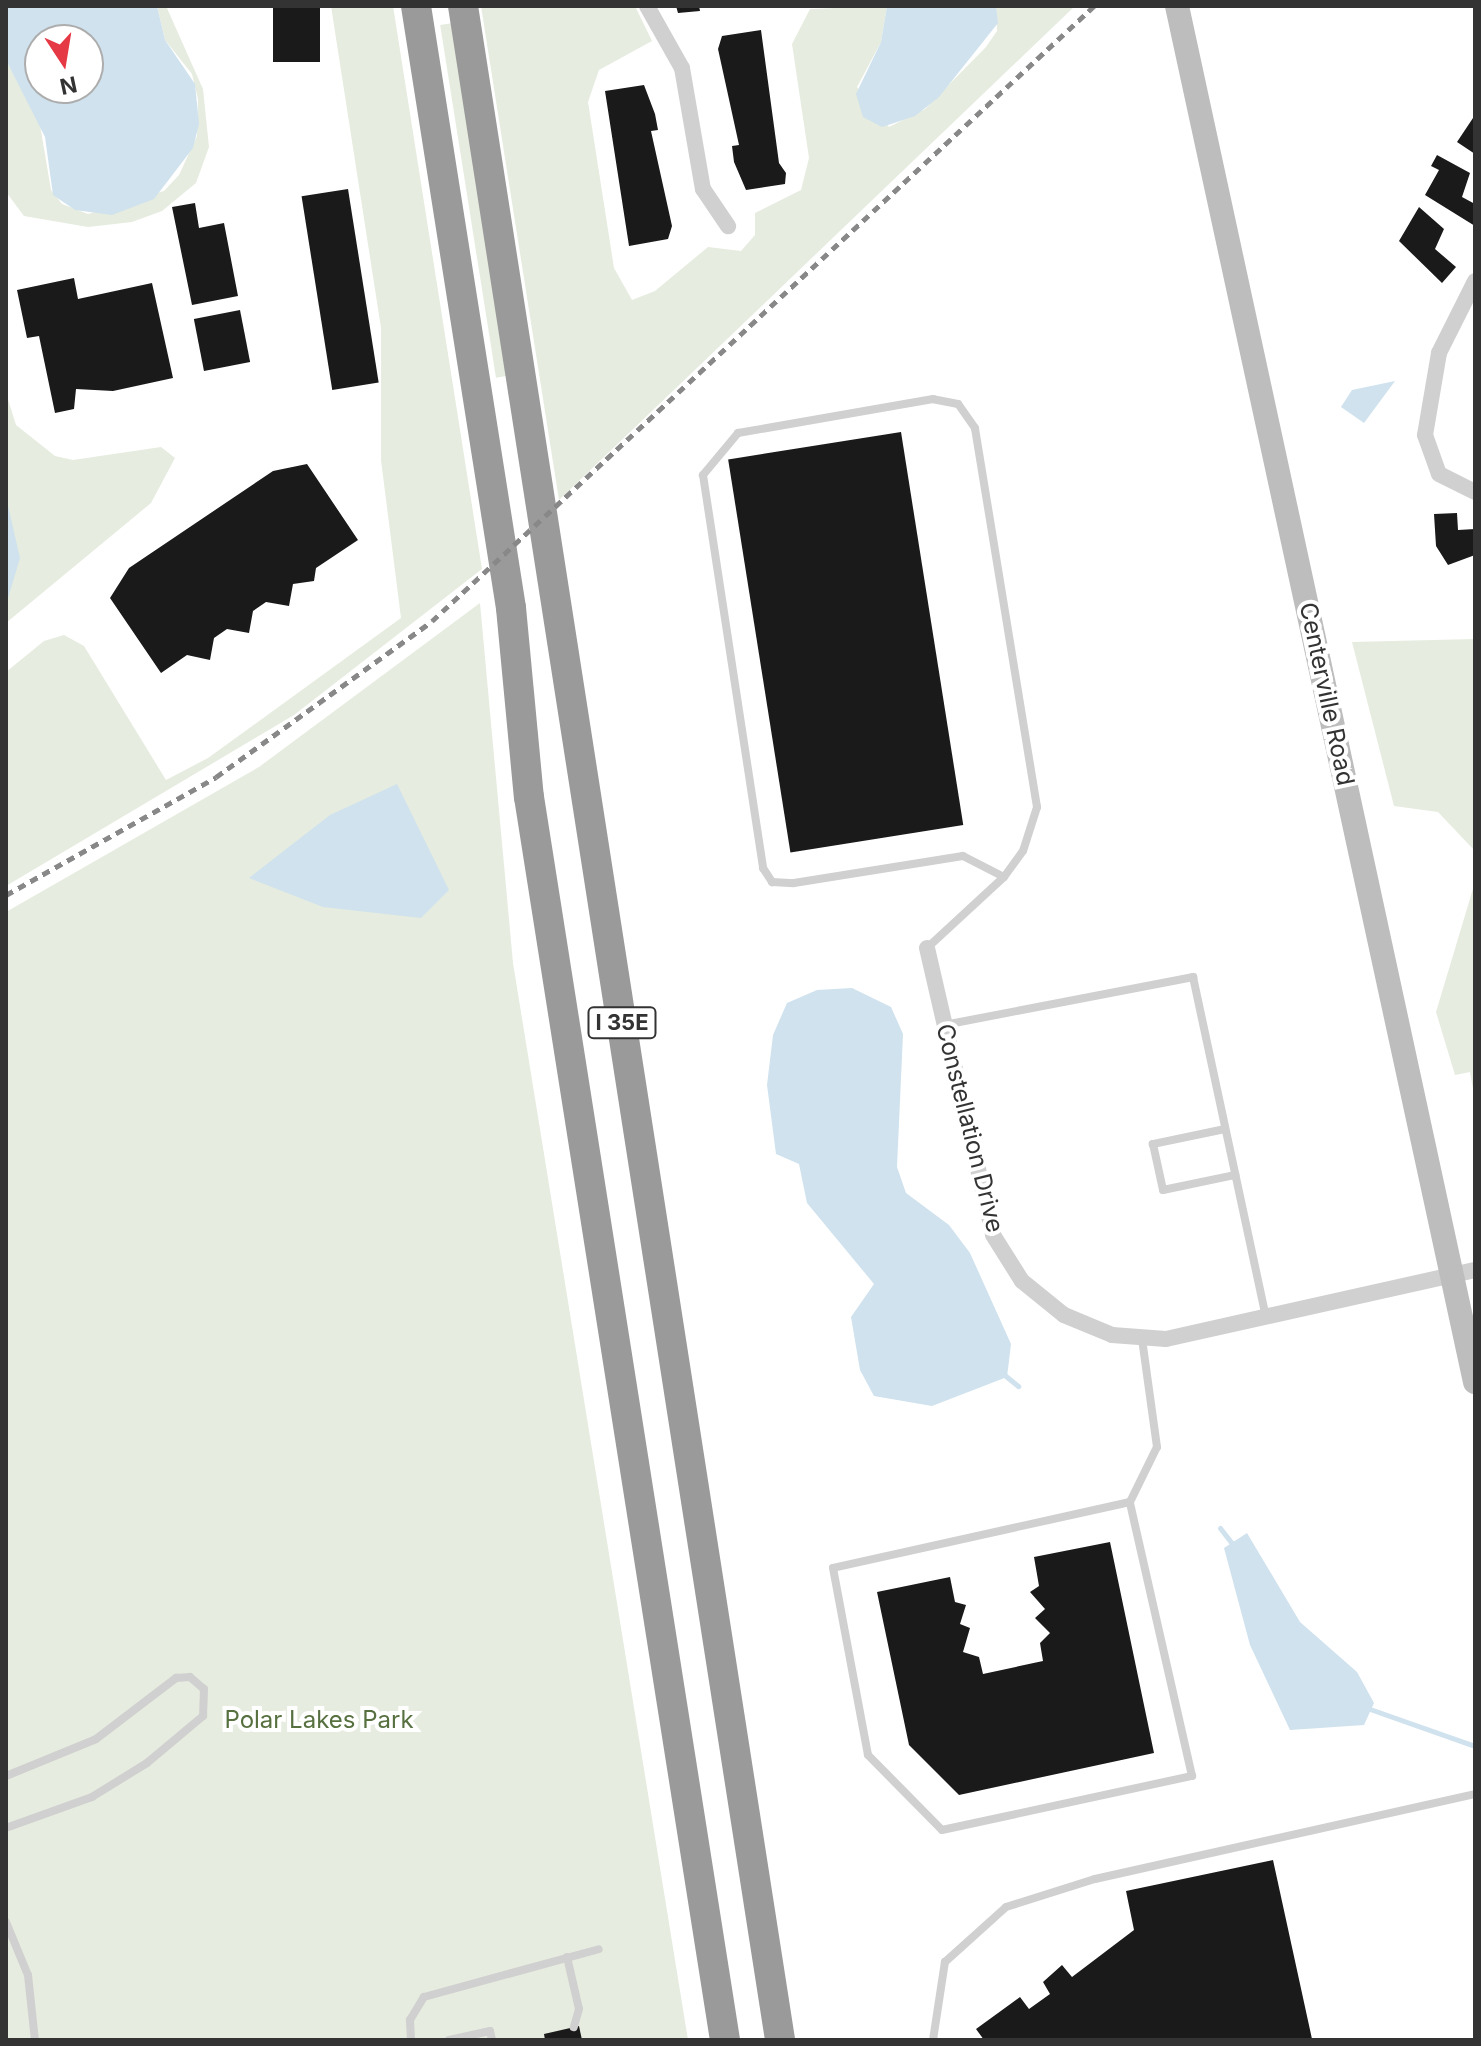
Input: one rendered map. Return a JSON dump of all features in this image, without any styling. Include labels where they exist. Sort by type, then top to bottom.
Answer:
[{"type":"highway","name":"I 35E","points":[[416,6],[511,608],[529,797],[725,2040]]},
{"type":"highway","name":"I 35E","points":[[463,6],[780,2040]]},
{"type":"main road","name":"Centerville Road","points":[[1177,6],[1463,1274],[1475,1382]]},
{"type":"street","points":[[647,6],[682,68],[703,189],[728,226]]},
{"type":"street","points":[[1475,281],[1439,353],[1425,435],[1439,474],[1475,492]]},
{"type":"street","name":"Constellation Drive","points":[[927,948],[983,1203],[1006,1259],[1064,1315],[1142,1339],[1266,1318],[1463,1274]]},
{"type":"lane","points":[[927,948],[1004,877],[1023,851],[1037,807],[975,428],[958,404],[933,399],[738,433],[703,475],[763,868],[772,882],[794,883],[963,856],[1004,877]]},
{"type":"lane","points":[[944,1025],[1193,977],[1266,1318]]},
{"type":"lane","points":[[1225,1129],[1153,1144],[1163,1190],[1235,1175]]},
{"type":"lane","points":[[1130,1502],[833,1568],[868,1755],[942,1830],[1192,1776],[1130,1502],[1157,1447],[1142,1339]]},
{"type":"lane","points":[[6,1776],[96,1739],[176,1678],[190,1677],[204,1689],[203,1716],[147,1763],[92,1797],[6,1828]]},
{"type":"lane","points":[[933,2040],[945,1962],[1006,1907],[1095,1879],[1475,1794]]},
{"type":"lane","points":[[6,1922],[28,1975],[35,2040]]},
{"type":"lane","points":[[411,2040],[410,2020],[424,1997],[599,1949]]},
{"type":"lane","points":[[567,1957],[579,2009],[574,2027]]},
{"type":"lane","points":[[449,2040],[490,2031],[492,2040]]},
{"type":"green space","points":[[157,6],[166,6],[203,89],[209,147],[196,183],[162,211],[132,222],[88,227],[24,216],[6,192],[6,60],[24,94],[24,104],[29,104],[40,125],[51,190],[62,204],[88,214],[164,191],[179,175],[197,136],[198,99],[192,74],[165,40]]},
{"type":"green space","points":[[331,6],[393,6],[482,569],[294,715],[6,886],[6,672],[44,641],[64,635],[84,646],[166,780],[208,758],[401,618],[381,460],[381,328]]},
{"type":"green space","points":[[481,6],[635,6],[652,41],[599,70],[588,102],[614,268],[632,300],[655,291],[708,247],[741,251],[755,235],[755,213],[801,190],[809,158],[792,44],[810,9],[887,6],[881,42],[857,87],[889,127],[925,109],[986,47],[997,31],[996,6],[1075,6],[559,500]]},
{"type":"green space","points":[[453,23],[509,376],[496,378],[440,25]]},
{"type":"green space","points":[[6,393],[16,425],[55,456],[73,460],[161,447],[175,458],[151,503],[6,623]]},
{"type":"green space","name":"Polar Lakes Park","points":[[480,603],[513,963],[688,2040],[6,2040],[6,912],[259,767]]},
{"type":"green space","points":[[1475,639],[1475,851],[1438,812],[1394,806],[1352,642]]},
{"type":"green space","points":[[1475,882],[1475,1100],[1470,1072],[1455,1075],[1436,1012]]},
{"type":"water","points":[[157,6],[165,40],[195,84],[199,124],[193,148],[154,199],[112,215],[75,210],[53,195],[45,137],[28,104],[104,104],[104,24],[24,24],[24,96],[6,60],[6,7]]},
{"type":"water","points":[[887,6],[996,6],[998,23],[939,97],[915,116],[882,127],[863,117],[856,94],[881,42]]},
{"type":"water","points":[[1395,381],[1364,423],[1341,407],[1352,390]]},
{"type":"water","points":[[6,497],[20,558],[6,605]]},
{"type":"water","points":[[397,784],[449,890],[421,918],[323,907],[249,878],[330,815]]},
{"type":"water","points":[[852,988],[891,1007],[903,1034],[897,1167],[906,1193],[949,1225],[970,1253],[1011,1344],[1007,1377],[932,1406],[874,1396],[860,1370],[851,1317],[874,1284],[807,1203],[799,1164],[776,1154],[767,1085],[773,1035],[787,1003],[817,990]]},
{"type":"water","points":[[1247,1533],[1300,1622],[1357,1672],[1374,1703],[1364,1725],[1290,1730],[1250,1645],[1224,1548]]},
{"type":"building","points":[[273,6],[320,6],[320,62],[273,62]]},
{"type":"building","points":[[676,6],[699,6],[700,11],[678,13]]},
{"type":"building","points":[[761,30],[779,163],[786,173],[785,184],[746,190],[734,162],[732,146],[739,145],[718,49],[722,36]]},
{"type":"building","points":[[644,85],[655,114],[658,130],[651,131],[672,226],[668,239],[629,246],[605,91]]},
{"type":"building","points":[[1475,115],[1475,154],[1457,142]]},
{"type":"building","points":[[1437,155],[1470,173],[1462,197],[1475,204],[1475,226],[1425,195],[1439,170],[1431,166]]},
{"type":"building","points":[[348,189],[379,383],[332,390],[302,196]]},
{"type":"building","points":[[195,203],[199,228],[224,223],[238,296],[192,305],[172,207]]},
{"type":"building","points":[[1419,207],[1444,229],[1435,249],[1456,267],[1442,283],[1399,241]]},
{"type":"building","points":[[74,278],[78,299],[152,283],[173,378],[113,391],[76,389],[74,409],[55,413],[39,336],[27,338],[17,290]]},
{"type":"building","points":[[240,310],[250,362],[204,371],[194,319]]},
{"type":"building","points":[[901,432],[963,825],[790,852],[728,459]]},
{"type":"building","points":[[307,464],[358,540],[316,568],[314,581],[293,584],[289,606],[266,602],[253,611],[249,633],[227,629],[214,638],[210,660],[187,655],[161,673],[110,598],[129,568],[273,471]]},
{"type":"building","points":[[1457,513],[1458,530],[1475,529],[1475,555],[1448,565],[1436,546],[1434,514]]},
{"type":"building","points":[[1110,1542],[1154,1753],[959,1795],[909,1745],[877,1592],[950,1577],[955,1602],[966,1605],[960,1624],[970,1628],[963,1652],[979,1657],[983,1674],[1043,1661],[1040,1643],[1050,1633],[1035,1618],[1045,1609],[1030,1592],[1039,1586],[1034,1557]]},
{"type":"building","points":[[1273,1860],[1312,2039],[984,2040],[976,2029],[1020,1997],[1029,2009],[1050,1994],[1043,1982],[1062,1965],[1072,1977],[1134,1930],[1126,1891]]},
{"type":"building","points":[[579,2026],[582,2040],[545,2040],[544,2034]]},
{"type":"waterway","points":[[1002,1373],[1018,1386]]},
{"type":"waterway","points":[[1220,1528],[1234,1546]]},
{"type":"waterway","points":[[1367,1708],[1475,1746]]},
{"type":"railway","points":[[6,895],[216,777],[432,621],[1094,6]]}]
